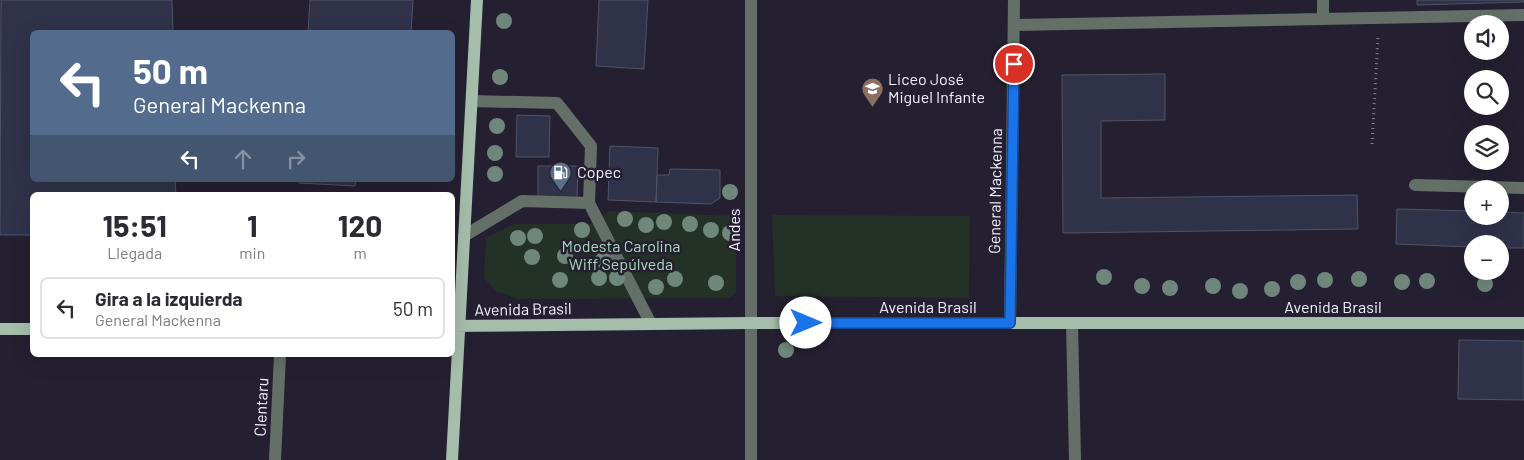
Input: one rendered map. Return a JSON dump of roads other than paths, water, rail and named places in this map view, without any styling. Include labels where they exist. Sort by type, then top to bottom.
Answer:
[{"type":"main road","points":[[452,460],[456,326],[464,236],[477,0]]},
{"type":"main road","name":"Avenida Brasil","points":[[456,326],[750,323],[1524,323]]},
{"type":"main road","points":[[0,329],[30,329]]},
{"type":"street","name":"Andes","points":[[751,0],[751,460]]},
{"type":"street","name":"General Mackenna","points":[[1010,323],[1014,0]]},
{"type":"street","points":[[1324,0],[1324,19]]},
{"type":"street","points":[[1014,24],[1524,15]]},
{"type":"street","points":[[472,101],[557,104],[591,146],[589,202],[651,324]]},
{"type":"street","points":[[1415,184],[1524,188]]},
{"type":"street","points":[[464,236],[522,201],[589,202]]},
{"type":"street","points":[[1072,323],[1075,460]]},
{"type":"street","name":"Clentaru","points":[[275,460],[280,357]]},
{"type":"place","name":"Liceo José Miguel Infante","points":[[872,107]]},
{"type":"place","name":"Copec","points":[[561,191]]},
{"type":"park label","name":"Modesta Carolina Wiff Sepúlveda","points":[[621,255]]}]
